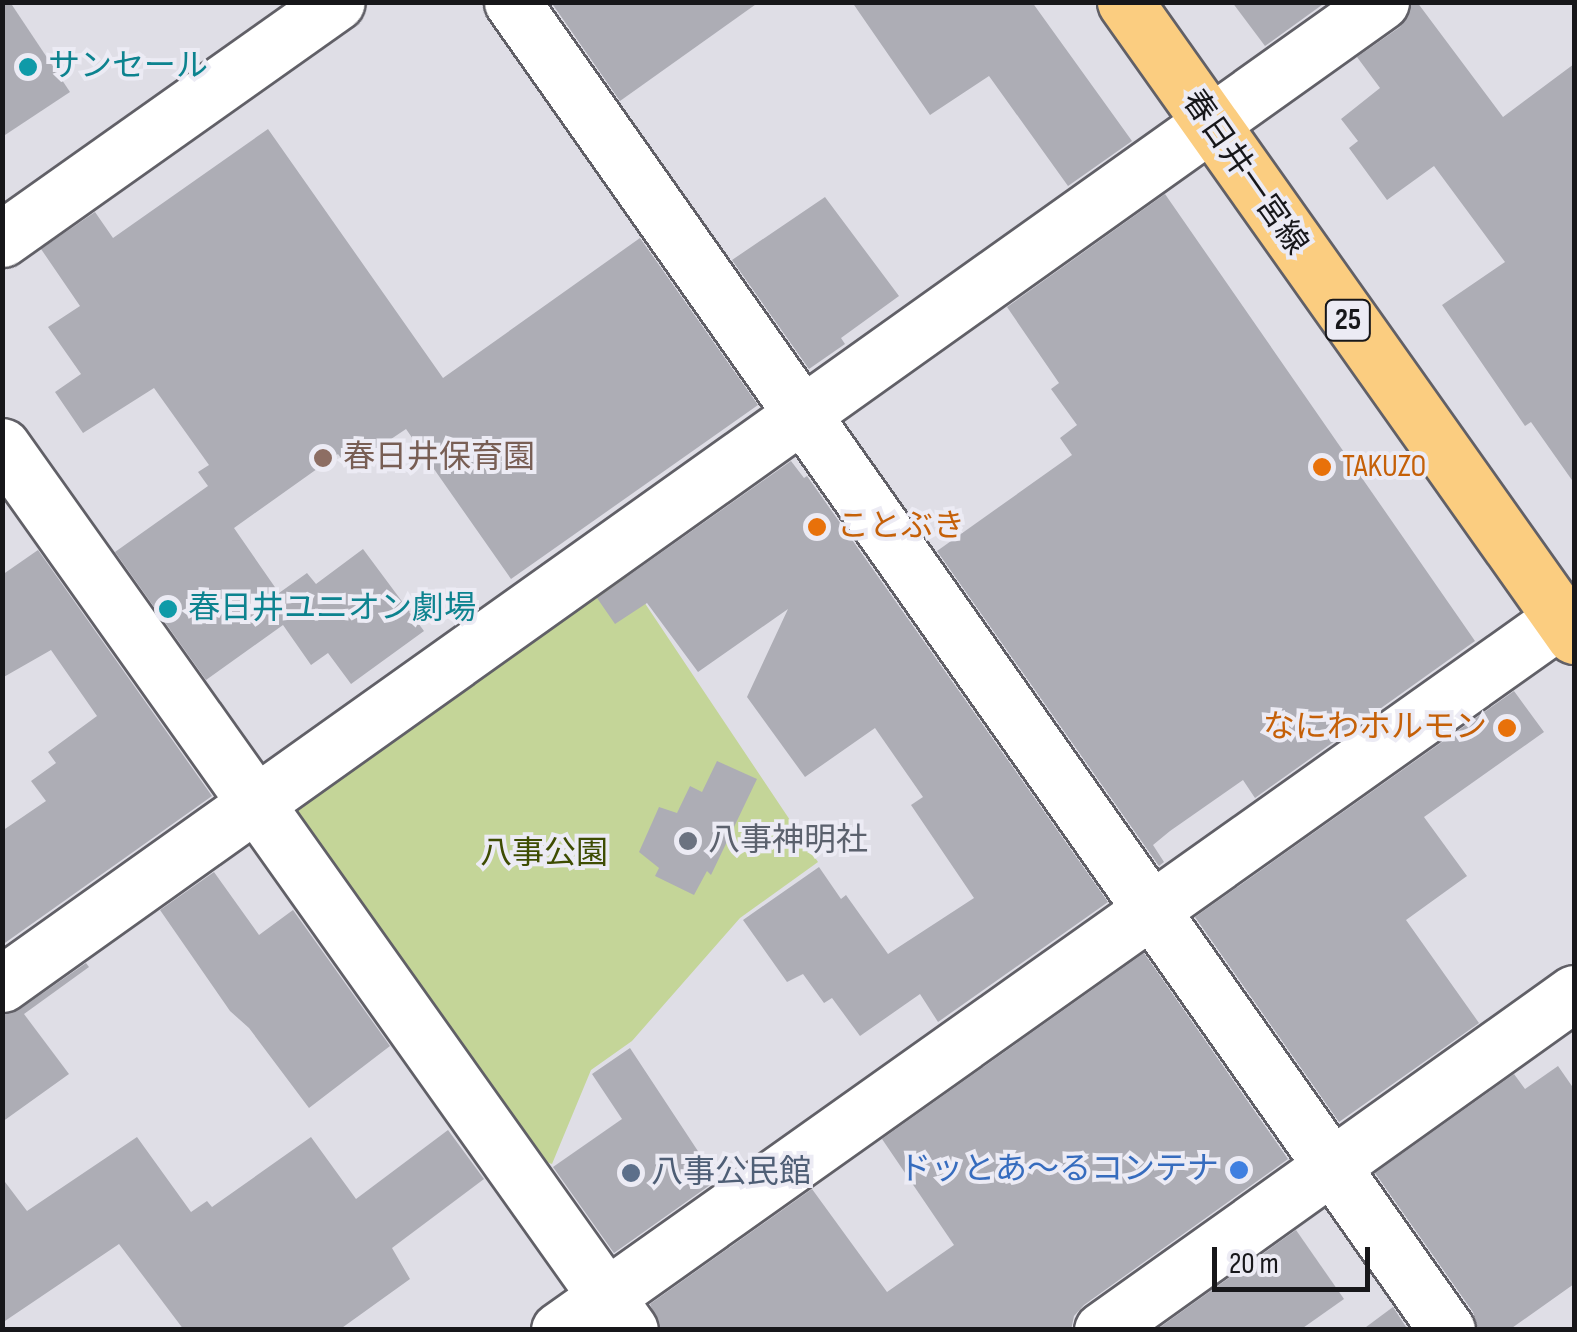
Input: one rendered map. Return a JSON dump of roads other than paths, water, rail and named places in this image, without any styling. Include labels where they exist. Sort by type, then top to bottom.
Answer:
[{"type":"main road","name":"春日井一宮線","points":[[1124,2],[1568,628]]},
{"type":"street","points":[[2,240],[337,2]]},
{"type":"street","points":[[512,2],[1447,1330]]},
{"type":"street","points":[[2,984],[1382,2]]},
{"type":"street","points":[[2,446],[618,1313]]},
{"type":"street","points":[[559,1330],[618,1313],[1153,912],[1568,628]]},
{"type":"street","points":[[1102,1330],[1574,993]]},
{"type":"place","name":"サンセール","points":[[28,67]]},
{"type":"place","name":"春日井保育園","points":[[323,458]]},
{"type":"place","name":"TAKUZO","points":[[1322,467]]},
{"type":"place","name":"ことぶき","points":[[817,527]]},
{"type":"place","name":"春日井ユニオン劇場","points":[[168,609]]},
{"type":"place","name":"なにわホルモン","points":[[1507,728]]},
{"type":"place","name":"八事神明社","points":[[688,841]]},
{"type":"place","name":"ドッとあ〜るコンテナ","points":[[1239,1170]]},
{"type":"place","name":"八事公民館","points":[[631,1173]]},
{"type":"park label","name":"八事公園","points":[[544,854]]}]
